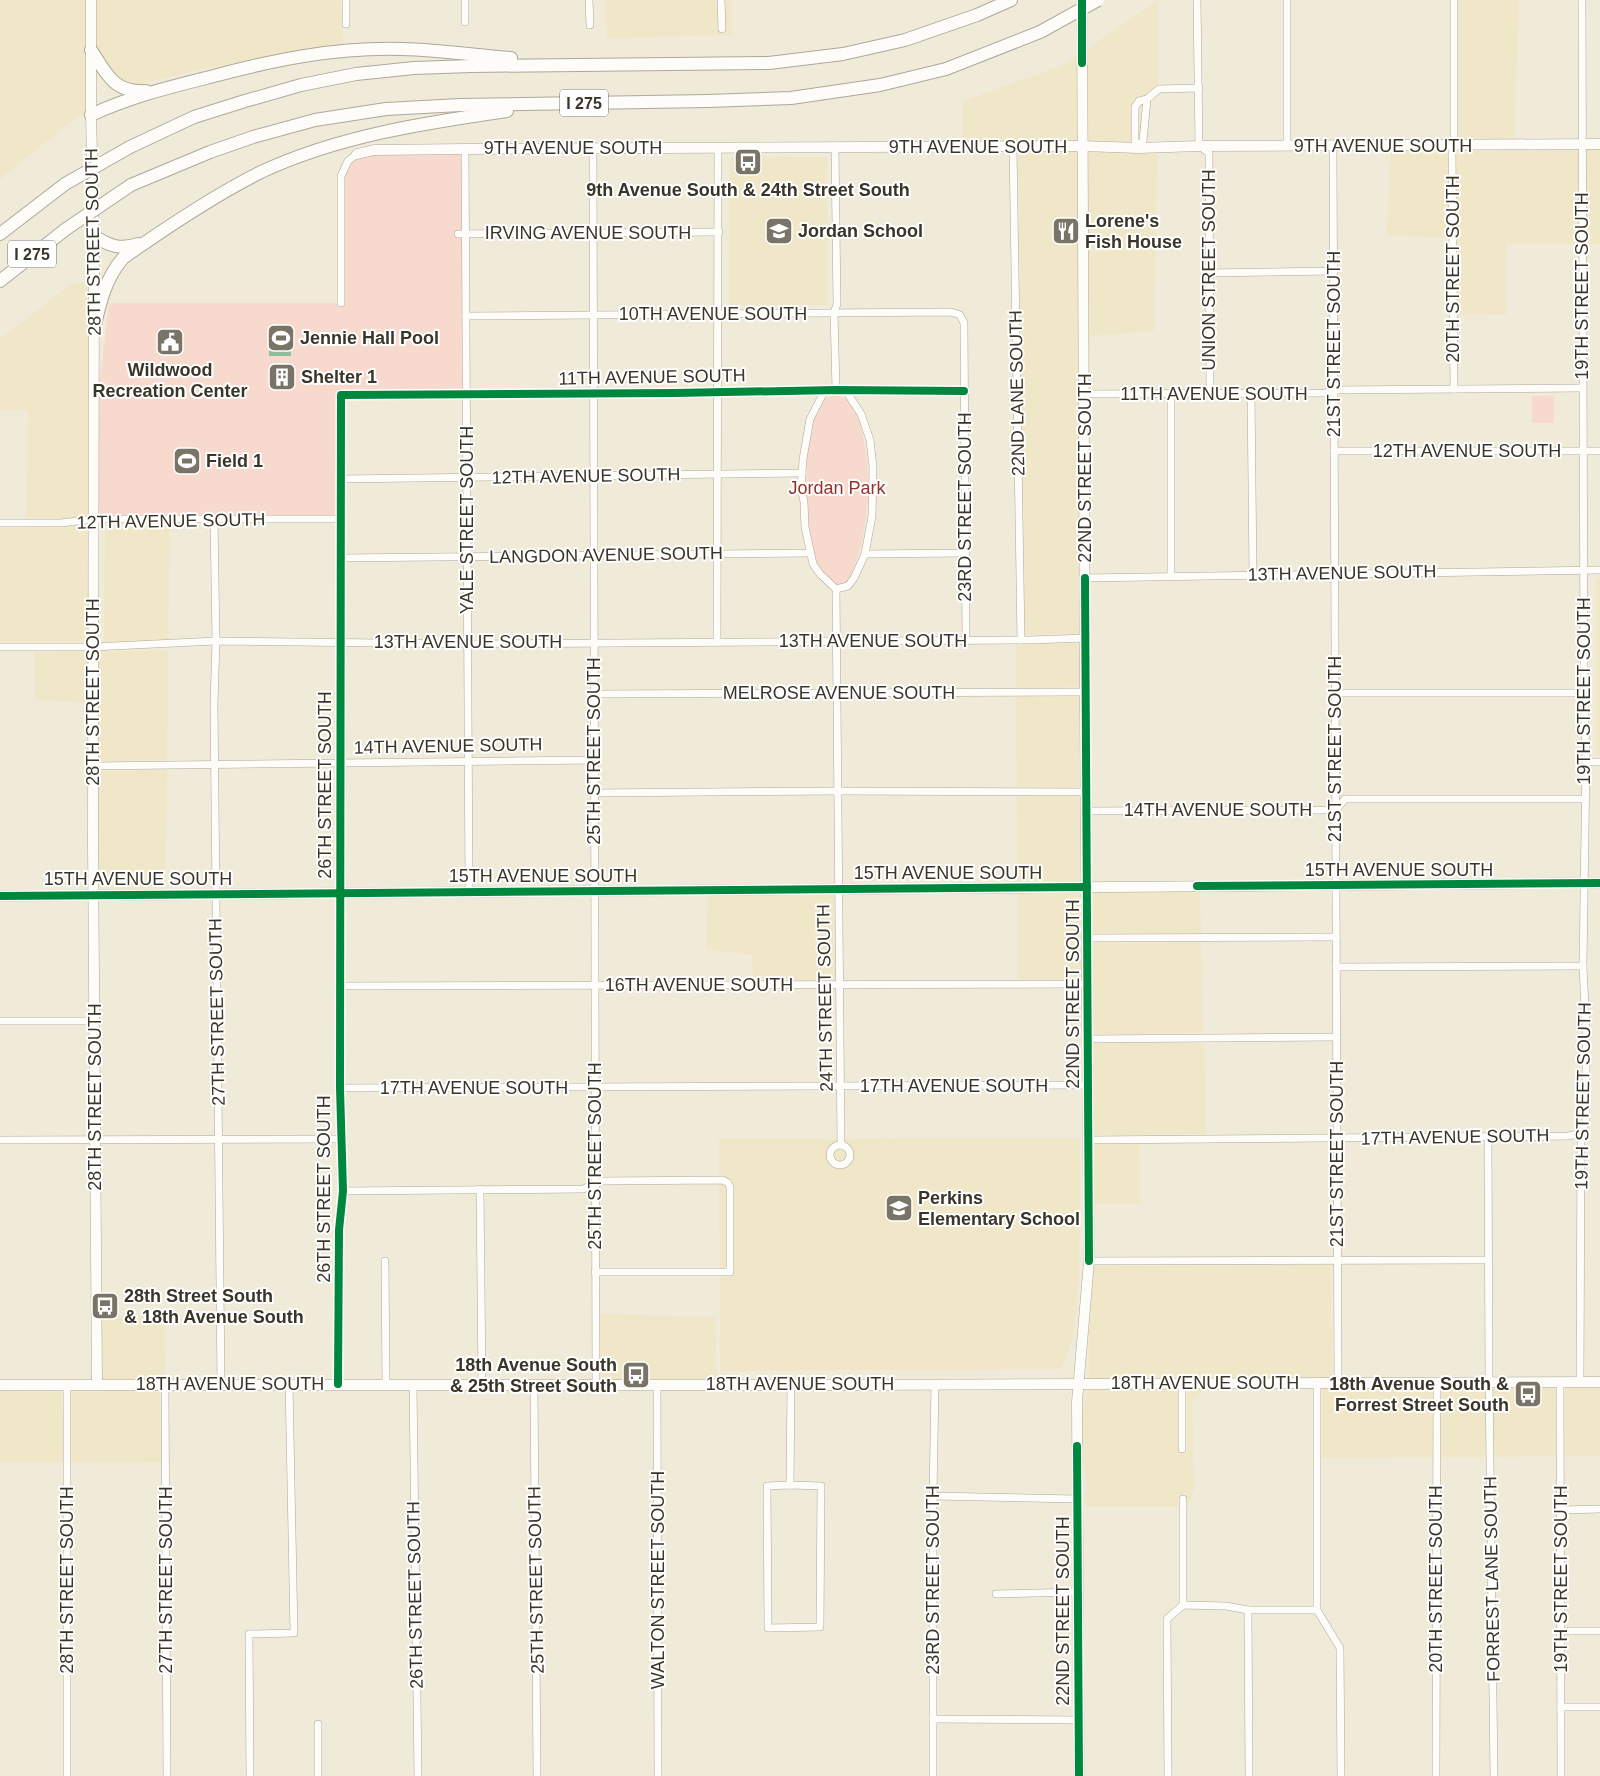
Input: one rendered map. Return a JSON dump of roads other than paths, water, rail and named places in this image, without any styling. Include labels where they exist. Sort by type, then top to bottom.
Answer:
[{"type":"highway","name":"I 275","points":[[0,234],[65,184],[130,147],[194,118],[301,85],[356,74],[414,68],[589,64],[769,63],[843,54],[904,40],[977,15],[1011,0]]},
{"type":"highway","name":"I 275","points":[[0,281],[66,229],[131,185],[210,152],[253,137],[314,120],[386,109],[460,105],[791,98],[880,85],[946,69],[1040,32],[1098,0]]},
{"type":"highway","points":[[91,115],[153,91],[286,58],[334,52],[402,49],[589,64]]},
{"type":"highway","points":[[91,50],[110,80],[121,88],[137,92],[153,91]]},
{"type":"highway","points":[[94,329],[107,281],[115,266],[123,258],[180,219],[262,172],[322,149],[355,139],[405,128],[560,103]]},
{"type":"highway","points":[[94,236],[106,244],[118,248],[145,242]]},
{"type":"street","name":"28TH STREET SOUTH","points":[[91,0],[94,236],[95,519],[92,582],[97,1384]]},
{"type":"street","points":[[346,0],[346,24]]},
{"type":"street","points":[[465,0],[465,22]]},
{"type":"street","points":[[589,0],[590,25]]},
{"type":"street","points":[[721,0],[722,29]]},
{"type":"street","name":"22ND STREET SOUTH","points":[[1079,1776],[1077,1402],[1089,1261],[1082,0]]},
{"type":"street","name":"UNION STREET SOUTH","points":[[1198,0],[1199,146],[1209,153],[1210,394]]},
{"type":"street","points":[[1287,0],[1288,146]]},
{"type":"street","name":"20TH STREET SOUTH","points":[[1454,0],[1454,140],[1452,145],[1454,389]]},
{"type":"street","name":"19TH STREET SOUTH","points":[[1580,1381],[1582,1133],[1586,1122],[1586,1028],[1583,966],[1586,762],[1582,388],[1582,0]]},
{"type":"street","points":[[1139,146],[1143,141],[1147,99],[1158,89],[1199,88]]},
{"type":"street","name":"9TH AVENUE SOUTH","points":[[357,154],[374,150],[465,149],[1600,144]]},
{"type":"street","name":"21ST STREET SOUTH","points":[[1333,146],[1338,1382]]},
{"type":"street","name":"22ND LANE SOUTH","points":[[1014,147],[1021,640]]},
{"type":"street","name":"25TH STREET SOUTH","points":[[593,148],[596,1384]]},
{"type":"street","points":[[717,642],[718,148]]},
{"type":"street","points":[[835,148],[837,304],[834,313],[836,390]]},
{"type":"street","name":"YALE STREET SOUTH","points":[[465,149],[462,234],[466,316],[468,892]]},
{"type":"street","points":[[340,303],[341,176],[348,162],[357,154]]},
{"type":"street","name":"IRVING AVENUE SOUTH","points":[[462,234],[719,232]]},
{"type":"street","points":[[1209,272],[1333,271]]},
{"type":"street","name":"10TH AVENUE SOUTH","points":[[466,316],[951,312],[960,315]]},
{"type":"street","name":"23RD STREET SOUTH","points":[[960,315],[964,323],[966,640]]},
{"type":"street","name":"11TH AVENUE SOUTH","points":[[1084,394],[1251,394],[1325,393],[1334,390],[1582,388]]},
{"type":"street","points":[[825,390],[810,418],[801,487],[805,527],[813,564],[820,574],[836,589],[848,586],[854,578],[865,554],[872,516],[872,452],[870,440],[861,414],[846,390]]},
{"type":"street","name":"11TH AVENUE SOUTH","points":[[341,395],[593,394],[825,390],[964,391]]},
{"type":"street","points":[[1171,394],[1171,575]]},
{"type":"street","points":[[1251,394],[1253,574]]},
{"type":"street","name":"26TH STREET SOUTH","points":[[338,1384],[339,1230],[343,1190],[340,1088],[341,395]]},
{"type":"street","name":"12TH AVENUE SOUTH","points":[[1334,450],[1600,451]]},
{"type":"street","name":"12TH AVENUE SOUTH","points":[[341,478],[802,473]]},
{"type":"street","name":"12TH AVENUE SOUTH","points":[[0,523],[61,523],[95,519],[341,519]]},
{"type":"street","name":"27TH STREET SOUTH","points":[[214,520],[216,641],[214,764],[221,1384]]},
{"type":"street","points":[[865,554],[965,552]]},
{"type":"street","name":"LANGDON AVENUE SOUTH","points":[[341,558],[810,553]]},
{"type":"street","name":"13TH AVENUE SOUTH","points":[[1085,578],[1171,575],[1600,570]]},
{"type":"street","name":"24TH STREET SOUTH","points":[[836,589],[841,1145]]},
{"type":"street","name":"13TH AVENUE SOUTH","points":[[0,647],[93,646],[216,641],[467,644],[1086,638]]},
{"type":"street","name":"MELROSE AVENUE SOUTH","points":[[594,694],[1085,692]]},
{"type":"street","points":[[1335,693],[1584,693]]},
{"type":"street","name":"14TH AVENUE SOUTH","points":[[93,766],[594,760]]},
{"type":"street","points":[[1586,762],[1600,762]]},
{"type":"street","points":[[594,793],[838,791],[1086,792]]},
{"type":"street","name":"14TH AVENUE SOUTH","points":[[1086,811],[1336,810],[1345,799],[1585,799]]},
{"type":"street","name":"15TH AVENUE SOUTH","points":[[0,896],[1600,883]]},
{"type":"street","points":[[1087,938],[1336,937]]},
{"type":"street","points":[[1336,967],[1583,966]]},
{"type":"street","name":"16TH AVENUE SOUTH","points":[[340,986],[1088,984]]},
{"type":"street","points":[[0,1021],[94,1021]]},
{"type":"street","points":[[1088,1039],[1337,1037]]},
{"type":"street","name":"17TH AVENUE SOUTH","points":[[340,1088],[1088,1085]]},
{"type":"street","name":"17TH AVENUE SOUTH","points":[[1088,1140],[1570,1136],[1582,1133]]},
{"type":"street","points":[[1488,1136],[1489,1382]]},
{"type":"street","points":[[0,1140],[342,1139]]},
{"type":"street","points":[[343,1190],[583,1189],[603,1181],[723,1180],[728,1183],[730,1187],[730,1272],[595,1272]]},
{"type":"street","points":[[480,1189],[482,1384]]},
{"type":"street","points":[[1089,1261],[1488,1260]]},
{"type":"street","points":[[385,1261],[386,1384]]},
{"type":"street","name":"19TH STREET SOUTH","points":[[1560,1381],[1561,1776]]},
{"type":"street","points":[[1317,1382],[1317,1610],[1340,1648],[1341,1776]]},
{"type":"street","name":"20TH STREET SOUTH","points":[[1436,1776],[1437,1382]]},
{"type":"street","name":"FORREST LANE SOUTH","points":[[1489,1382],[1494,1776]]},
{"type":"street","name":"18TH AVENUE SOUTH","points":[[0,1384],[1600,1382]]},
{"type":"street","points":[[1182,1383],[1182,1449]]},
{"type":"street","name":"27TH STREET SOUTH","points":[[165,1384],[167,1776]]},
{"type":"street","points":[[250,1776],[249,1634],[294,1633],[289,1384]]},
{"type":"street","name":"26TH STREET SOUTH","points":[[413,1384],[418,1776]]},
{"type":"street","name":"25TH STREET SOUTH","points":[[534,1384],[537,1776]]},
{"type":"street","name":"WALTON STREET SOUTH","points":[[657,1384],[658,1776]]},
{"type":"street","points":[[790,1485],[791,1384]]},
{"type":"street","name":"23RD STREET SOUTH","points":[[933,1776],[935,1384]]},
{"type":"street","name":"28TH STREET SOUTH","points":[[67,1385],[67,1776]]},
{"type":"street","points":[[790,1485],[821,1486],[820,1627],[768,1628],[767,1486],[790,1485]]},
{"type":"street","points":[[933,1496],[1078,1499]]},
{"type":"street","points":[[1183,1499],[1183,1605]]},
{"type":"street","points":[[1561,1510],[1600,1510]]},
{"type":"street","points":[[996,1594],[1078,1592]]},
{"type":"street","points":[[1168,1776],[1167,1619],[1183,1605],[1226,1606],[1248,1610],[1317,1610]]},
{"type":"street","points":[[1248,1610],[1249,1776]]},
{"type":"street","points":[[1561,1631],[1600,1631]]},
{"type":"street","points":[[1561,1707],[1600,1707]]},
{"type":"street","points":[[933,1718],[1079,1720]]},
{"type":"street","points":[[318,1724],[318,1776]]},
{"type":"place","name":"9th Avenue South & 24th Street South","points":[[748,162]]},
{"type":"place","name":"Jordan School","points":[[779,231]]},
{"type":"place","name":"Lorene's Fish House","points":[[1066,231]]},
{"type":"place","name":"Jennie Hall Pool","points":[[281,338]]},
{"type":"place","name":"Wildwood Recreation Center","points":[[170,342]]},
{"type":"place","name":"Shelter 1","points":[[282,377]]},
{"type":"place","name":"Field 1","points":[[187,461]]},
{"type":"place","name":"Perkins Elementary School","points":[[899,1208]]},
{"type":"place","name":"28th Street South & 18th Avenue South","points":[[105,1306]]},
{"type":"place","name":"18th Avenue South & 25th Street South","points":[[636,1375]]},
{"type":"place","name":"18th Avenue South & Forrest Street South","points":[[1528,1394]]},
{"type":"park label","name":"Jordan Park","points":[[837,488]]}]
